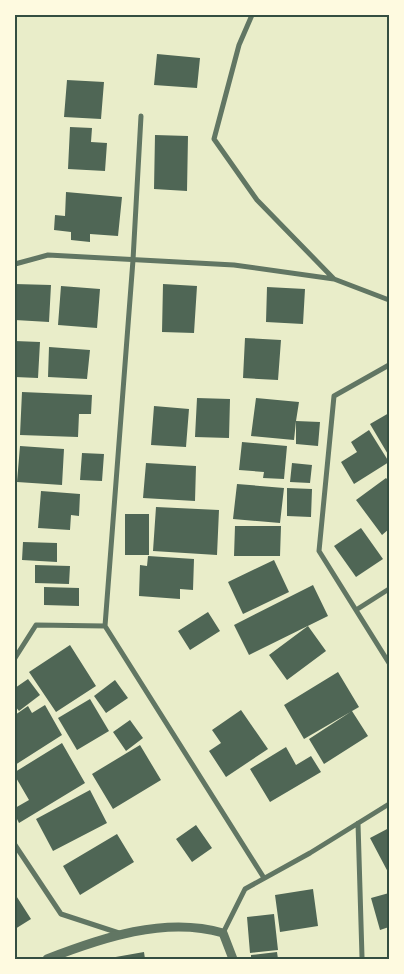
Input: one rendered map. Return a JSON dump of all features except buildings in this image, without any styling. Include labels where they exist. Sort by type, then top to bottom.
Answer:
[{"type":"street","points":[[252,15],[239,45],[214,139],[257,200],[334,279]]},
{"type":"street","points":[[140,116],[133,260],[105,626],[264,878]]},
{"type":"street","points":[[15,264],[48,255],[234,265],[334,279],[389,300]]},
{"type":"street","points":[[389,365],[334,396],[319,551],[389,663]]},
{"type":"street","points":[[356,610],[389,589]]},
{"type":"street","points":[[15,658],[36,626],[105,626]]},
{"type":"street","points":[[233,959],[223,933],[245,889],[389,804]]},
{"type":"street","points":[[358,824],[362,958]]},
{"type":"street","points":[[15,845],[61,914],[123,934]]},
{"type":"street","points":[[47,959],[123,934],[169,928],[202,927],[223,933]]}]
